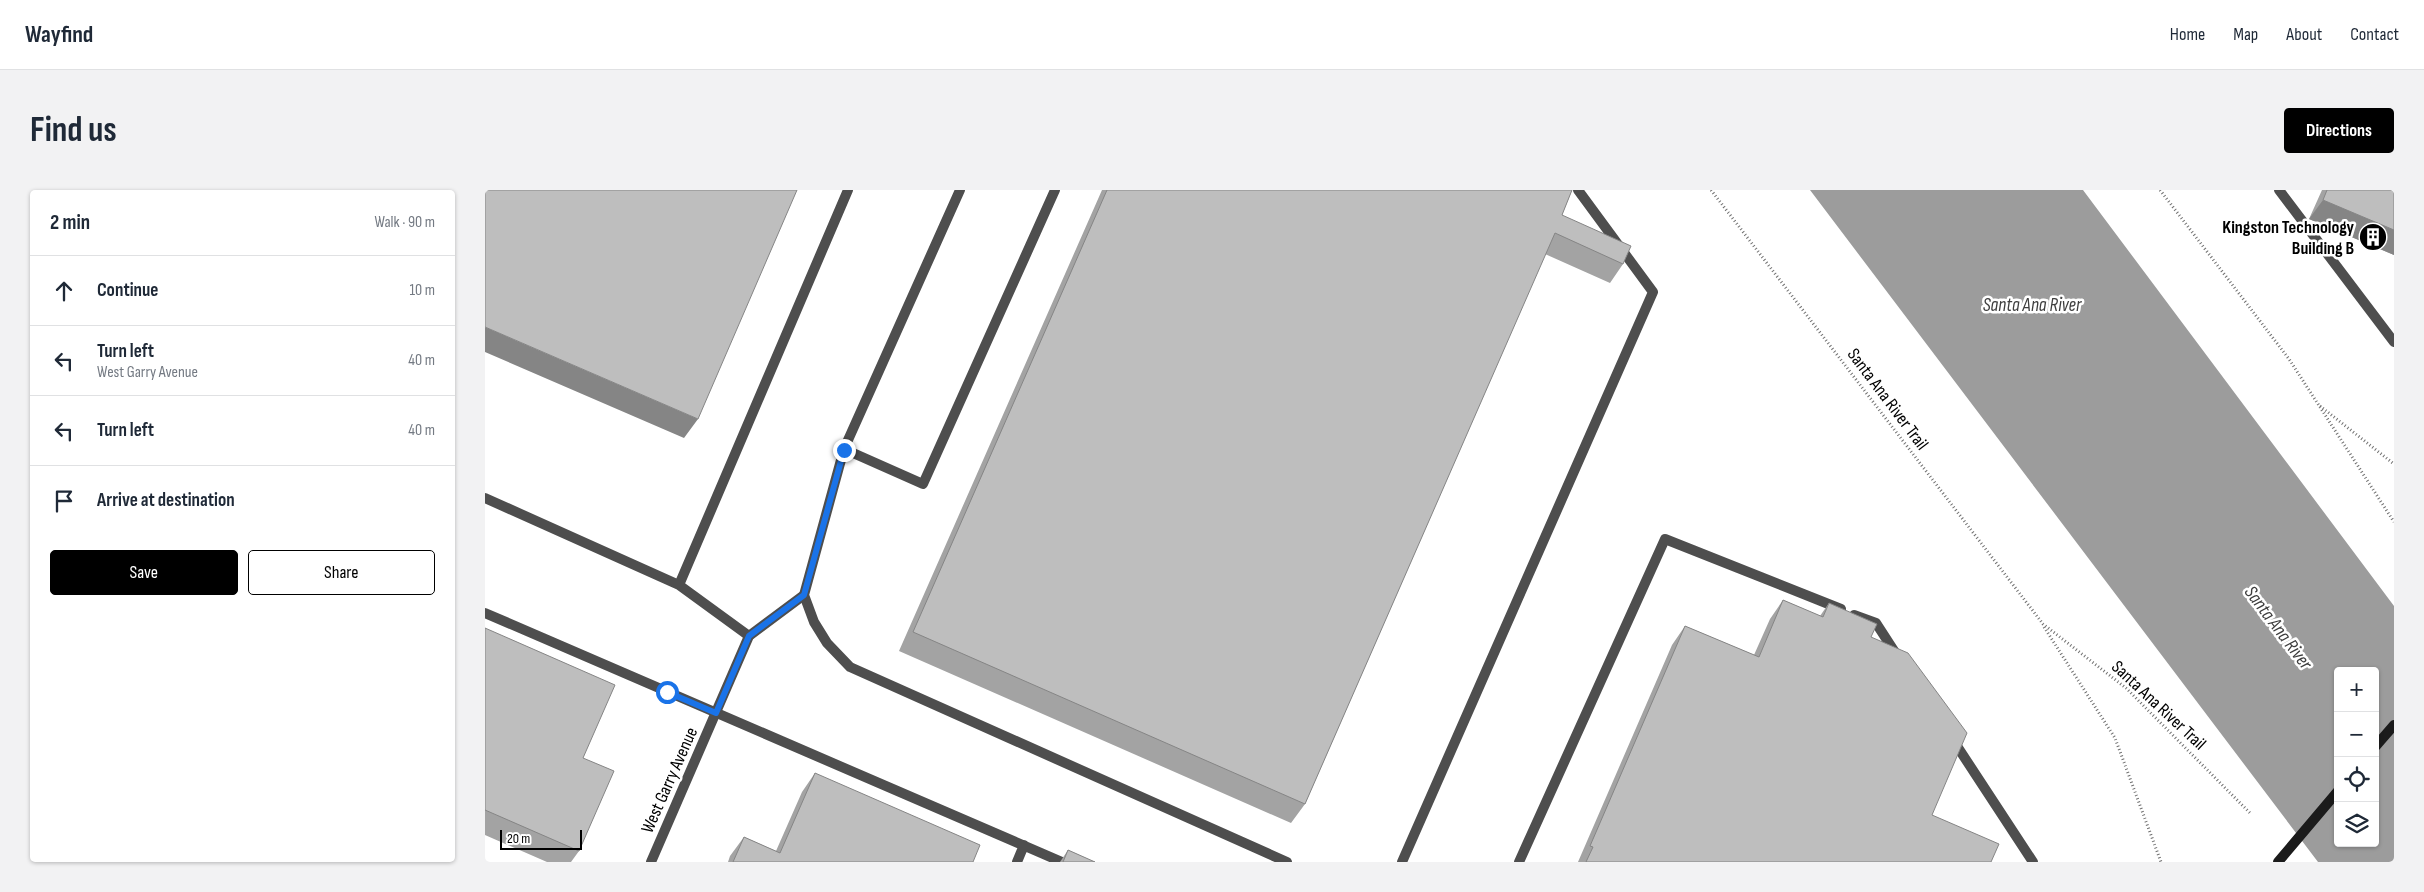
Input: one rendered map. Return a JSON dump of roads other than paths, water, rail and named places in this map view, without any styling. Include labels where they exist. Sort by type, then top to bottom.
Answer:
[{"type":"main road","points":[[2379,742],[2394,725]]},
{"type":"main road","points":[[2278,862],[2334,797]]},
{"type":"street","points":[[679,585],[848,190]]},
{"type":"street","points":[[960,190],[844,450],[804,595],[814,622],[827,643],[850,666],[1287,862]]},
{"type":"street","points":[[844,450],[923,484],[1055,190]]},
{"type":"street","points":[[1401,862],[1653,292],[1578,190]]},
{"type":"street","points":[[2279,190],[2394,342]]},
{"type":"street","points":[[485,498],[679,585],[749,636],[804,595]]},
{"type":"street","points":[[1519,862],[1665,539],[1876,623],[1903,664]]},
{"type":"street","points":[[485,613],[1062,862]]},
{"type":"street","name":"West Garry Avenue","points":[[651,862],[749,636]]},
{"type":"street","points":[[1946,730],[2033,862]]},
{"type":"street","points":[[1017,862],[1024,846]]},
{"type":"water","name":"Santa Ana River","points":[[1810,190],[2083,190],[2394,606],[2394,862],[2318,862]]},
{"type":"place","name":"Kingston Technology Building B","points":[[2373,237]]}]
